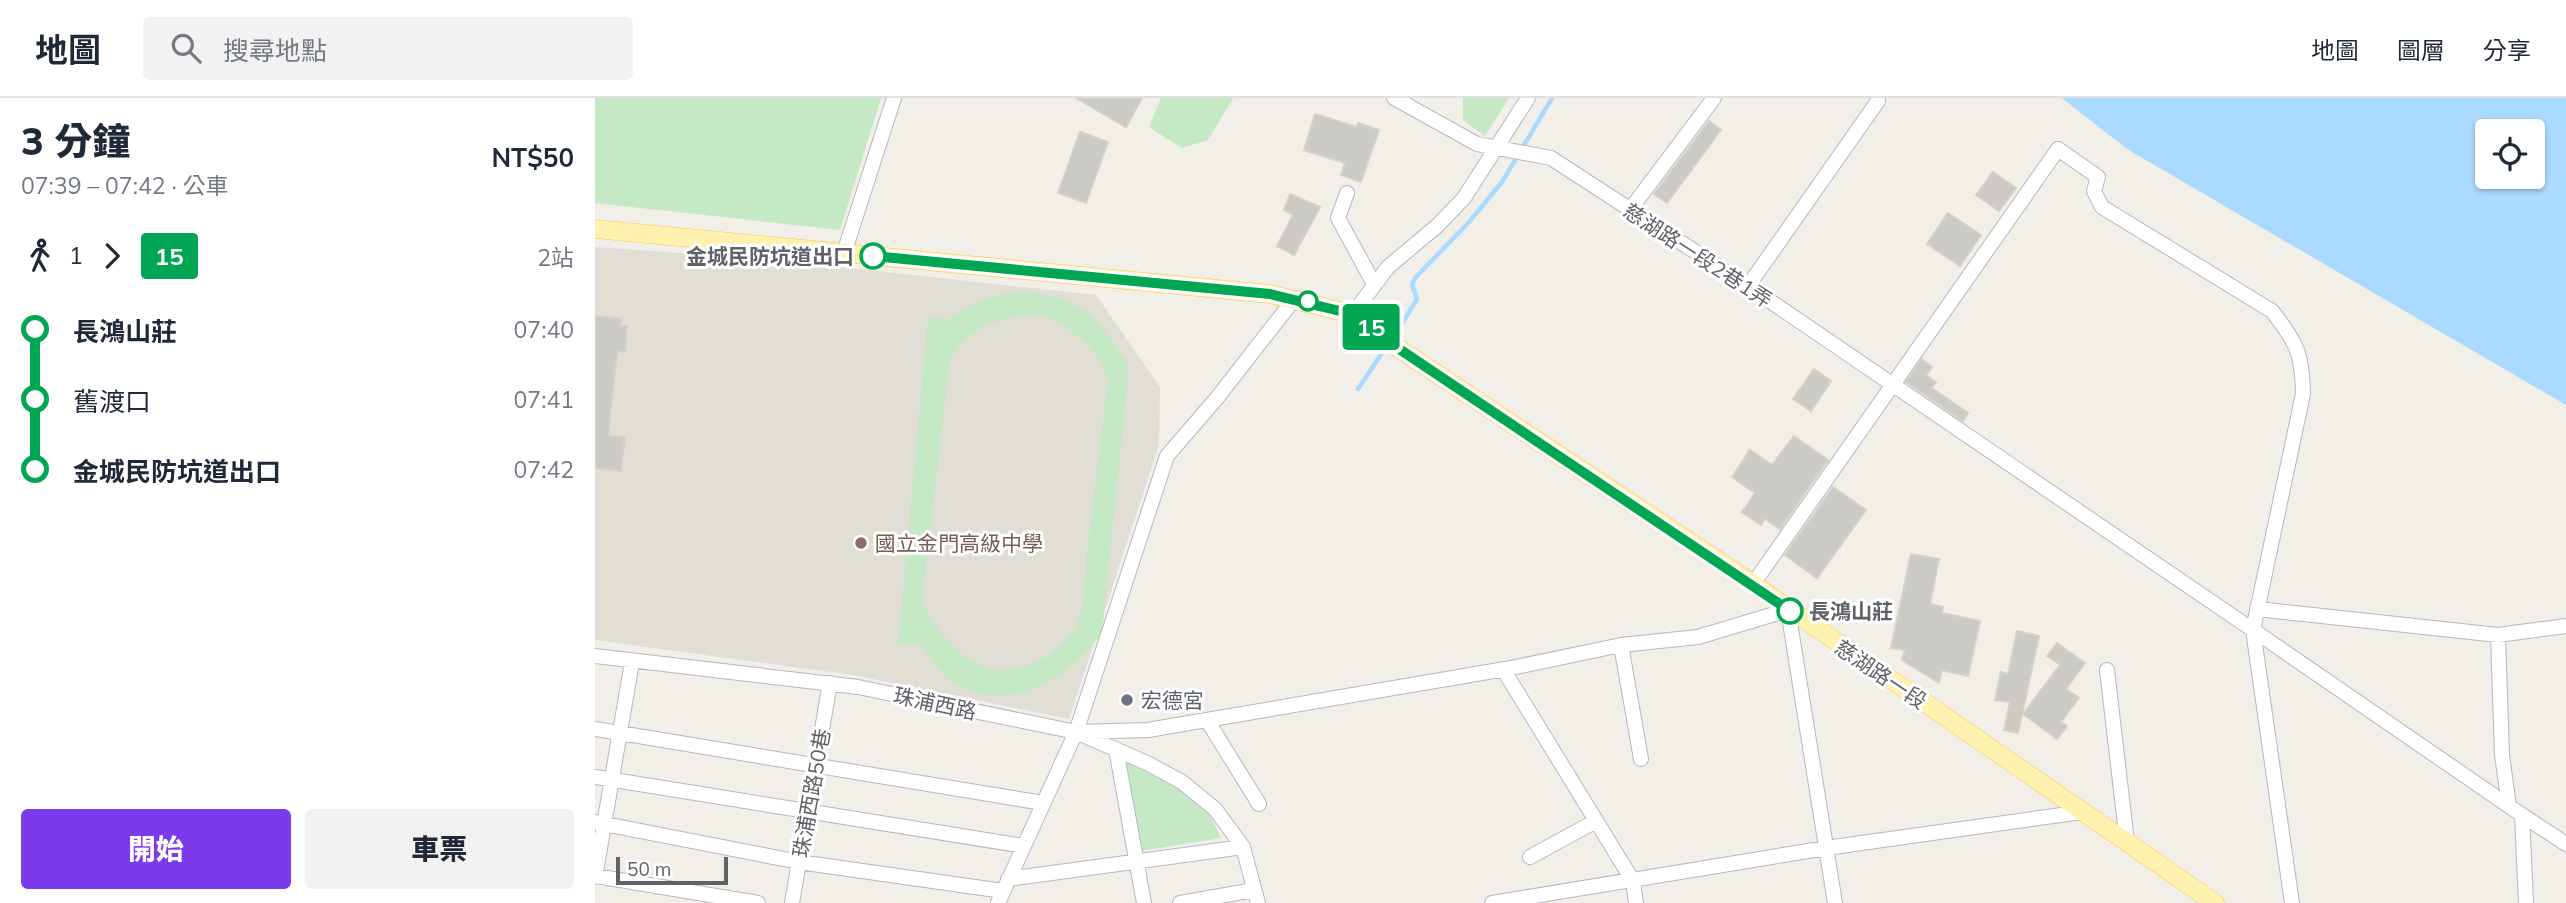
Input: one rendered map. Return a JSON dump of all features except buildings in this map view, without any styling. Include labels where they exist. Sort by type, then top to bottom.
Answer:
[{"type":"main road","name":"慈湖路一段","points":[[595,229],[1295,298],[1352,315],[1753,584],[2215,903]]},
{"type":"street","points":[[844,253],[894,98]]},
{"type":"street","name":"慈湖路一段2巷1弄","points":[[1394,98],[1468,141],[1551,158],[1748,286],[2566,844]]},
{"type":"street","points":[[1352,315],[1374,284],[1398,258],[1449,215],[1501,149],[1528,98]]},
{"type":"street","points":[[1629,211],[1714,98]]},
{"type":"street","points":[[1748,286],[1878,101]]},
{"type":"street","points":[[1753,584],[2058,149],[2098,177],[2094,191],[2102,207],[2272,311],[2291,336],[2302,359],[2304,394],[2253,630],[2293,903]]},
{"type":"street","points":[[1347,193],[1338,218],[1374,284]]},
{"type":"street","points":[[1003,891],[1076,733],[1167,456],[1217,398],[1295,298]]},
{"type":"street","points":[[2257,609],[2498,635],[2566,626]]},
{"type":"street","points":[[1076,733],[1148,730],[1503,669],[1621,645],[1698,637],[1788,610],[1835,903]]},
{"type":"street","points":[[2498,635],[2502,755],[2509,806]]},
{"type":"street","points":[[1621,645],[1641,759]]},
{"type":"street","name":"珠浦西路","points":[[595,656],[858,687],[1076,733],[1182,782],[1215,808],[1243,847]]},
{"type":"street","points":[[632,662],[612,780],[600,823],[595,876],[758,903]]},
{"type":"street","points":[[1503,669],[1633,881],[1636,903]]},
{"type":"street","points":[[2108,670],[2127,842]]},
{"type":"street","name":"珠浦西路50巷","points":[[792,903],[830,684]]},
{"type":"street","points":[[1207,720],[1259,804]]},
{"type":"street","points":[[595,729],[1044,803]]},
{"type":"street","points":[[1115,750],[1144,903]]},
{"type":"street","points":[[595,777],[1024,846]]},
{"type":"street","points":[[1492,903],[1826,848],[2082,811]]},
{"type":"street","points":[[2522,814],[2526,903]]},
{"type":"street","points":[[1530,857],[1596,821]]},
{"type":"street","points":[[600,823],[799,862],[1003,891],[1137,861],[1243,847],[1256,897],[1181,903]]},
{"type":"shaded area","name":"國立金門高級中學","points":[[595,247],[768,259],[1096,295],[1160,387],[1159,445],[1069,719],[853,675],[595,640]]},
{"type":"green space","points":[[595,98],[881,98],[840,230],[595,203]]},
{"type":"green space","points":[[1161,98],[1233,98],[1208,140],[1182,148],[1149,127]]},
{"type":"green space","points":[[1463,98],[1509,98],[1485,136],[1463,120]]},
{"type":"green space","points":[[1023,291],[1058,297],[1082,309],[1101,326],[1127,361],[1127,387],[1102,633],[1075,663],[1058,676],[1041,686],[1003,695],[983,694],[962,688],[944,675],[921,646],[898,643],[928,317],[948,320],[983,300]],"holes":[[[1040,315],[1083,340],[1099,359],[1108,382],[1083,603],[1074,630],[1055,650],[1018,668],[993,669],[971,660],[950,643],[922,601],[950,359],[968,338],[988,325],[1025,316]]]},
{"type":"green space","points":[[1123,761],[1172,784],[1207,809],[1221,838],[1141,851]]},
{"type":"water","points":[[2062,98],[2566,98],[2566,405],[2127,149]]},
{"type":"waterway","points":[[1401,325],[1417,299],[1412,285],[1415,278],[1469,222],[1502,182],[1552,98]]},
{"type":"waterway","points":[[1358,389],[1384,350]]},
{"type":"bus line","name":"15","points":[[873,256],[1270,294],[1316,303],[1352,315],[1790,611]]},
{"type":"place","name":"金城民防坑道出口","points":[[873,256]]},
{"type":"place","name":"國立金門高級中學","points":[[861,543]]},
{"type":"place","name":"長鴻山莊","points":[[1790,611]]},
{"type":"place","name":"宏德宮","points":[[1127,700]]}]
